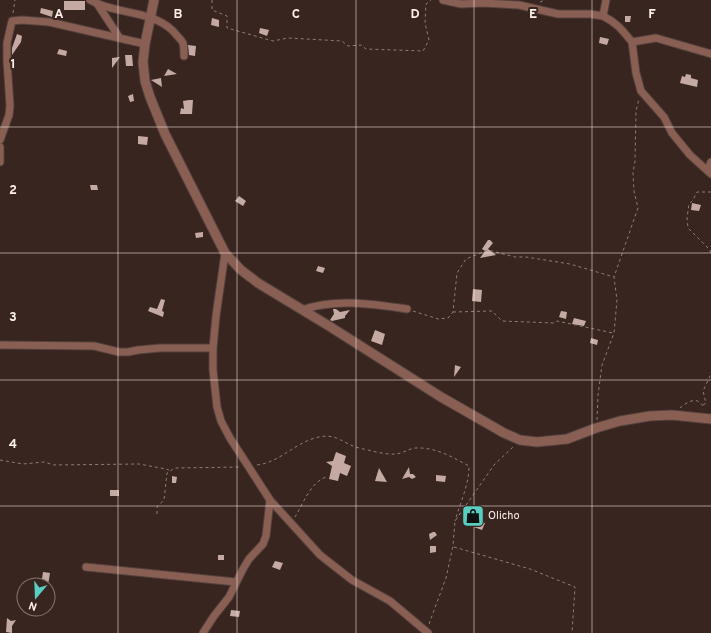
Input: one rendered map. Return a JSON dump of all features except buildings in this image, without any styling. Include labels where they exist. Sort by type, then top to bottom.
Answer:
[{"type":"street","points":[[90,0],[98,5],[150,17],[167,26],[183,44],[184,56]]},
{"type":"street","points":[[154,0],[145,44],[143,62],[144,81],[165,134],[225,253],[241,270],[258,284],[441,397],[504,433],[520,440],[537,442],[567,439],[596,428],[636,418],[672,415],[707,419]]},
{"type":"street","points":[[443,0],[461,4],[483,3],[519,5],[558,14],[590,14],[604,16],[613,21],[632,42],[636,73],[641,91],[664,117],[672,133],[690,155],[710,172]]},
{"type":"street","points":[[604,16],[606,0]]},
{"type":"street","points":[[98,5],[119,37]]},
{"type":"street","points":[[0,140],[9,115],[10,106],[7,43],[12,22],[22,20],[49,22],[145,44]]},
{"type":"street","points":[[632,42],[656,38],[711,54]]},
{"type":"street","points":[[0,147],[0,162]]},
{"type":"street","points":[[710,172],[711,162]]},
{"type":"street","points":[[225,253],[213,348],[215,390],[221,421],[247,466],[270,500],[320,555],[352,580],[390,601],[427,632]]},
{"type":"street","points":[[302,310],[330,303],[372,304],[407,309]]},
{"type":"street","points":[[0,345],[94,346],[119,352],[160,348],[213,348]]},
{"type":"street","points":[[203,633],[228,597],[249,559],[263,544],[266,536],[270,500]]},
{"type":"street","points":[[86,567],[236,582]]},
{"type":"path","points":[[12,22],[15,0]]},
{"type":"path","points":[[212,0],[212,10],[227,16],[227,28],[272,41],[288,38],[342,41],[348,46],[360,45],[366,49],[423,51],[429,40],[426,23],[426,4],[430,0]]},
{"type":"path","points":[[596,428],[602,365],[614,333],[617,300],[614,278],[638,208],[634,191],[633,173],[635,161],[636,111],[641,91]]},
{"type":"path","points":[[711,192],[697,192],[689,204],[687,218],[688,228],[710,250],[711,254]]},
{"type":"path","points":[[407,309],[438,319],[448,318],[453,312],[457,273],[466,259],[488,250],[515,257],[526,256],[570,264],[614,278]]},
{"type":"path","points":[[453,312],[492,310],[502,321],[554,323],[557,321],[570,325],[614,333]]},
{"type":"path","points":[[702,405],[706,403],[703,391],[711,374]]},
{"type":"path","points":[[672,415],[678,412],[680,407],[691,400],[702,405],[707,419]]},
{"type":"path","points":[[0,460],[23,464],[44,462],[54,465],[139,464],[169,470],[175,468],[238,468],[267,464],[303,442],[329,435],[335,436],[352,446],[395,454],[414,448],[437,451],[450,456],[469,466],[469,474],[455,522],[454,546],[446,578],[427,632]]},
{"type":"path","points":[[455,522],[494,465],[520,440]]},
{"type":"path","points":[[157,514],[157,507],[164,500],[167,473],[169,470]]},
{"type":"path","points":[[290,522],[295,518],[313,486],[322,478],[326,477]]},
{"type":"path","points":[[454,546],[530,569],[575,587],[572,633]]},
{"type":"place","name":"Olicho","points":[[473,516]]}]
